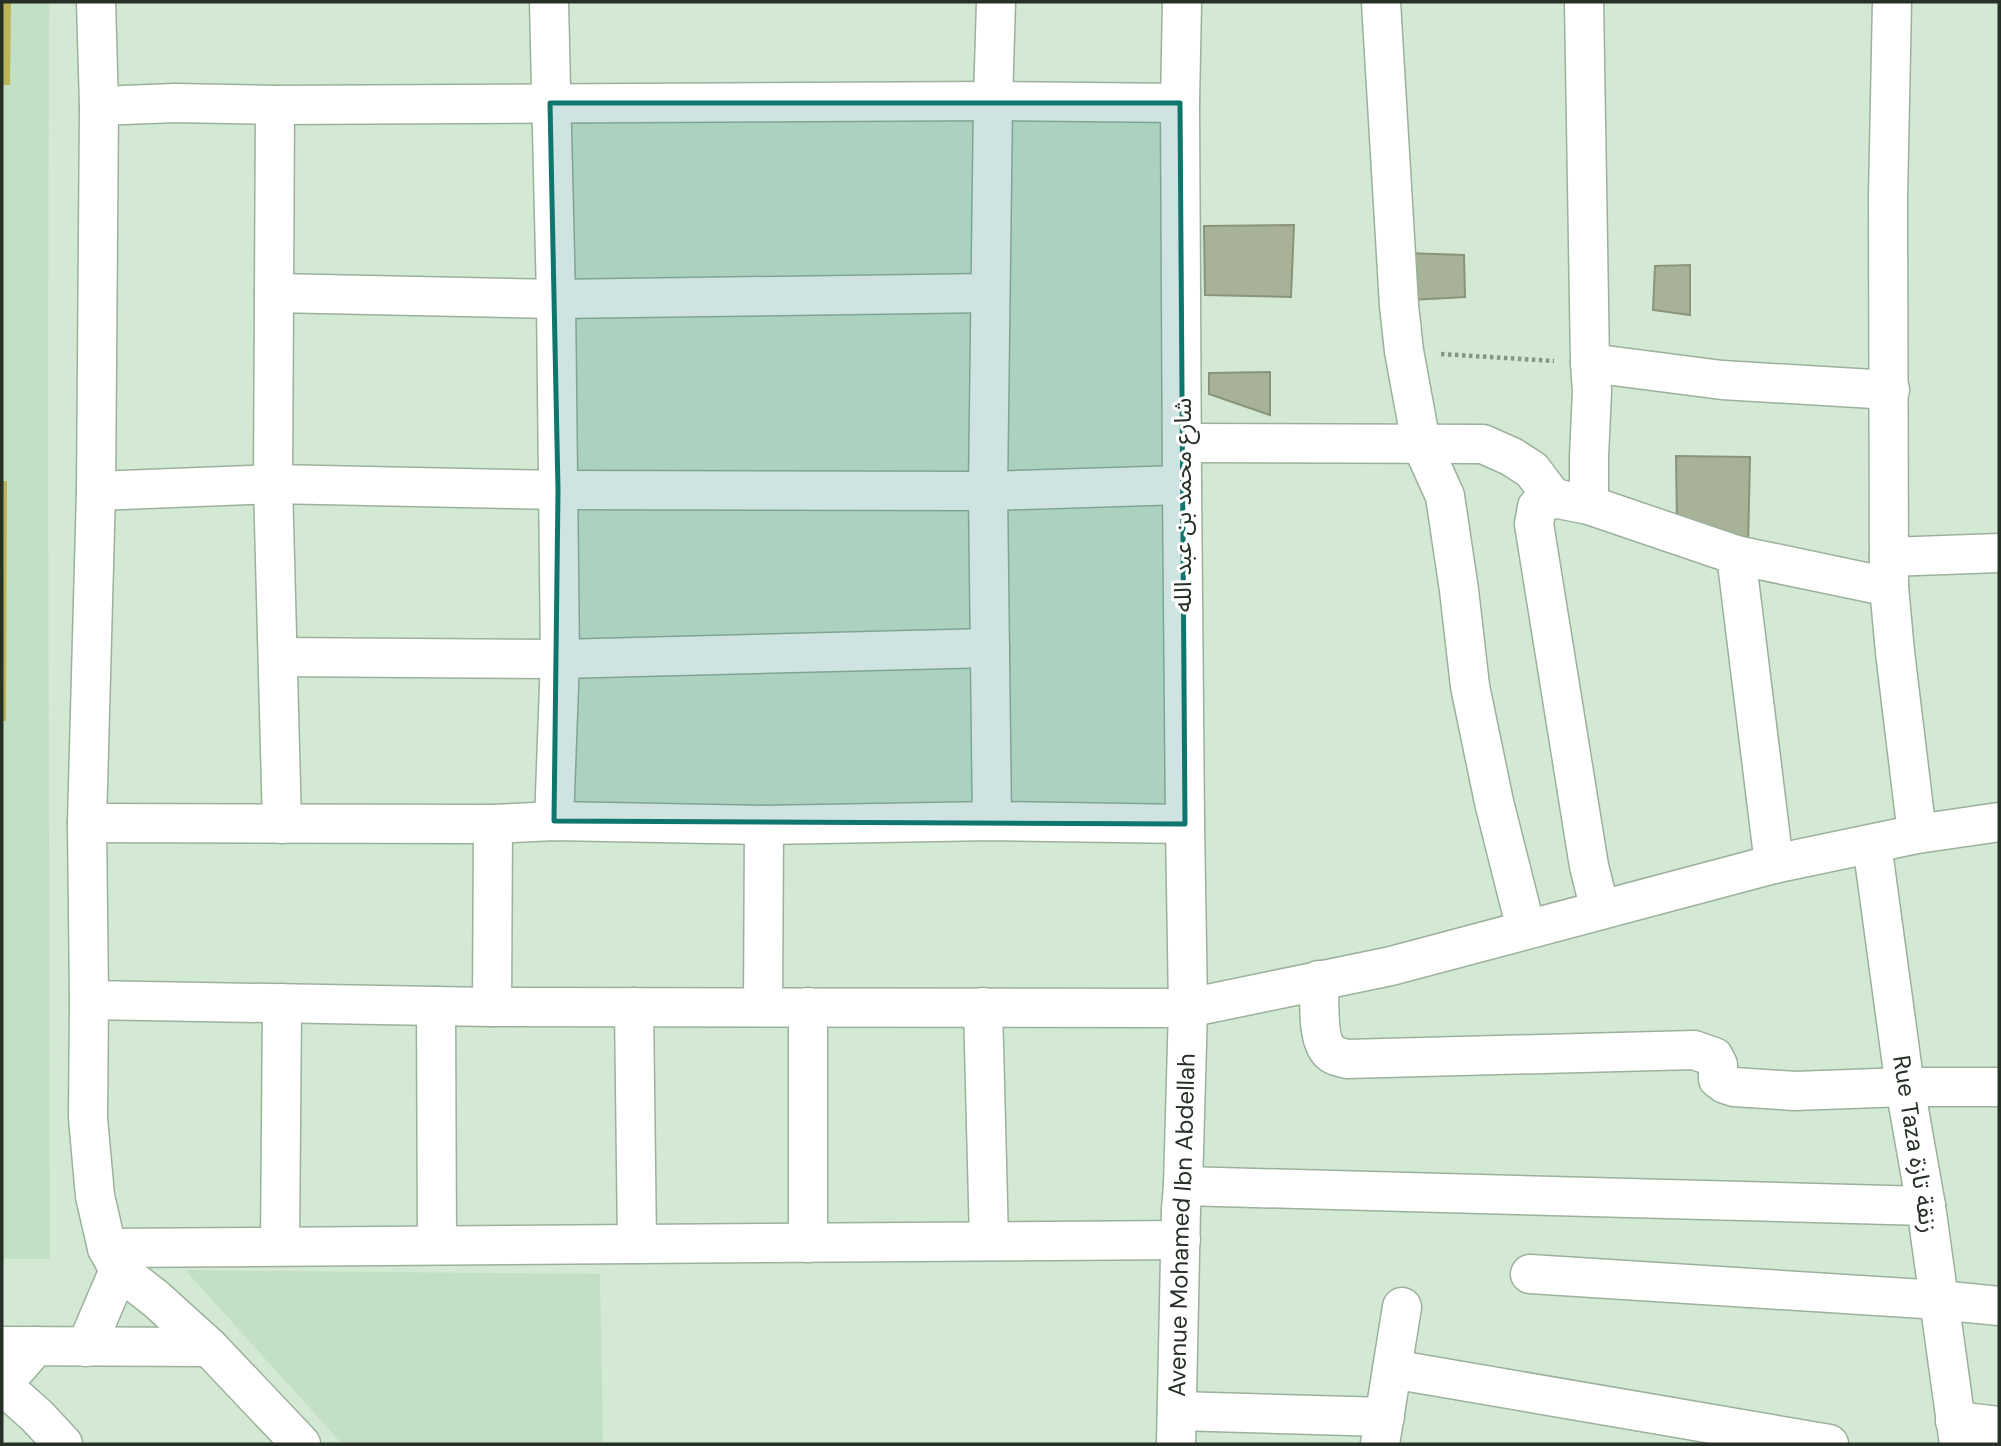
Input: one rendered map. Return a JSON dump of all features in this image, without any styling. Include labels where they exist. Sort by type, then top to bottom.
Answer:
[{"type":"street","points":[[96,2],[99,106],[96,491],[87,823],[88,1118],[95,1196],[113,1259],[209,1348],[301,1444]]},
{"type":"street","points":[[549,2],[560,659],[554,821]]},
{"type":"street","points":[[992,821],[988,491],[996,2]]},
{"type":"street","name":"شارع محمد بن عبد الله","points":[[1182,2],[1182,485],[1188,1008]]},
{"type":"street","points":[[1381,2],[1404,351],[1420,443],[1445,496],[1470,686],[1494,802],[1526,929]]},
{"type":"street","points":[[1571,501],[1589,457],[1592,391],[1584,2]]},
{"type":"street","points":[[1892,2],[1888,198],[1889,572],[1895,652],[1916,834]]},
{"type":"street","points":[[99,106],[175,103],[1180,103]]},
{"type":"street","points":[[275,105],[273,484],[282,824]]},
{"type":"street","points":[[274,293],[556,299],[990,293]]},
{"type":"street","points":[[1590,363],[1722,380],[1890,390]]},
{"type":"street","points":[[1183,443],[1483,444],[1512,457],[1571,501],[1736,555],[1889,572],[1999,553]]},
{"type":"street","points":[[96,491],[273,484],[558,489],[988,491],[1182,485]]},
{"type":"street","points":[[1571,501],[1537,507],[1534,524],[1589,866],[1600,910]]},
{"type":"street","points":[[1736,555],[1774,864]]},
{"type":"street","points":[[278,657],[560,659],[990,648]]},
{"type":"street","points":[[87,823],[494,824],[554,821],[764,825],[992,821],[1185,824]]},
{"type":"street","points":[[89,1000],[492,1007],[1188,1008],[1391,966],[1774,864],[1916,834],[1999,822]]},
{"type":"street","points":[[492,1007],[494,824]]},
{"type":"street","points":[[763,1007],[764,825]]},
{"type":"street","name":"Rue Taza زنقة تازة","points":[[1872,844],[1957,1433]]},
{"type":"street","points":[[1319,980],[1324,1046],[1333,1055],[1347,1059],[1694,1050],[1714,1057],[1718,1065],[1718,1079],[1734,1087],[1795,1091],[1999,1087]]},
{"type":"street","points":[[280,1246],[282,1003]]},
{"type":"street","points":[[436,1006],[437,1245]]},
{"type":"street","points":[[634,1007],[637,1244]]},
{"type":"street","points":[[808,1007],[808,1243]]},
{"type":"street","points":[[983,1007],[989,1241]]},
{"type":"street","name":"Avenue Mohamed Ibn Abdellah","points":[[1177,1427],[1188,1008]]},
{"type":"street","points":[[1183,1186],[1926,1206]]},
{"type":"street","points":[[113,1259],[280,1246],[1181,1240]]},
{"type":"street","points":[[86,1347],[113,1259]]},
{"type":"street","points":[[1530,1273],[1999,1306]]},
{"type":"street","points":[[1177,1427],[1382,1430],[1402,1307]]},
{"type":"street","points":[[63,1444],[2,1385],[19,1346],[209,1348]]},
{"type":"street","points":[[1392,1369],[1821,1444]]},
{"type":"street","points":[[1957,1433],[1999,1426]]},
{"type":"path","points":[[1404,351],[1590,363]]},
{"type":"highlighted area","points":[[550,103],[1180,103],[1185,824],[554,821],[558,490]]},
{"type":"shaded area","points":[[2,2],[49,2],[50,1259],[2,1259]]},
{"type":"shaded area","points":[[2,2],[11,2],[10,85],[2,85]]},
{"type":"shaded area","points":[[2,481],[7,481],[6,721],[2,721]]},
{"type":"shaded area","points":[[185,1270],[600,1274],[603,1444],[342,1444]]},
{"type":"building","points":[[1294,225],[1291,297],[1205,295],[1204,226]]},
{"type":"building","points":[[1406,253],[1464,255],[1465,297],[1411,300]]},
{"type":"building","points":[[1690,265],[1690,315],[1653,310],[1655,266]]},
{"type":"building","points":[[1270,372],[1270,415],[1209,394],[1209,373]]},
{"type":"building","points":[[1676,456],[1750,457],[1748,547],[1677,527]]}]
